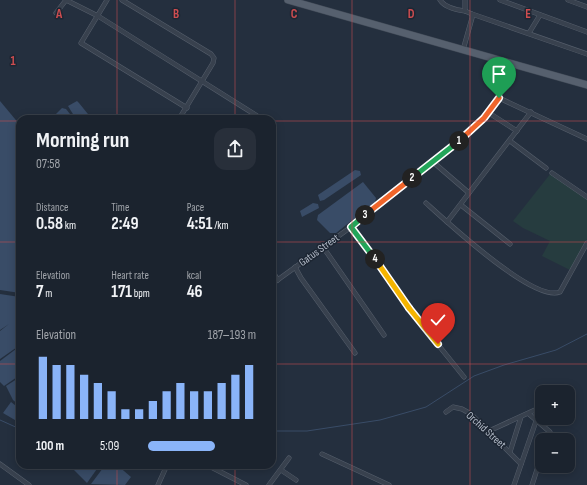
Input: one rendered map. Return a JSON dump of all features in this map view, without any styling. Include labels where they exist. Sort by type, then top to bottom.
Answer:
[{"type":"main road","points":[[288,0],[587,85]]},
{"type":"street","points":[[56,13],[63,0],[66,0],[98,16],[254,114]]},
{"type":"street","points":[[107,0],[81,43],[187,108]]},
{"type":"street","points":[[122,0],[211,54],[214,58],[213,63],[182,115]]},
{"type":"street","points":[[440,0],[442,3],[455,9],[465,10],[472,14],[587,54]]},
{"type":"street","points":[[465,0],[465,10]]},
{"type":"street","points":[[500,0],[587,32]]},
{"type":"street","points":[[568,0],[587,7]]},
{"type":"street","points":[[463,50],[472,14]]},
{"type":"street","points":[[529,33],[540,15]]},
{"type":"street","name":"Gatus Street","points":[[278,280],[351,227],[467,135],[489,113],[499,98],[515,65]]},
{"type":"street","points":[[499,98],[587,139]]},
{"type":"street","points":[[447,222],[531,112]]},
{"type":"street","points":[[489,113],[517,131]]},
{"type":"street","points":[[510,141],[546,168]]},
{"type":"street","points":[[433,162],[469,193]]},
{"type":"street","points":[[552,173],[587,197]]},
{"type":"street","points":[[426,203],[502,267],[524,283],[541,291],[552,293],[560,292],[587,243]]},
{"type":"street","points":[[461,204],[510,244]]},
{"type":"street","points":[[351,227],[411,311],[464,377]]},
{"type":"street","points":[[323,247],[384,335]]},
{"type":"street","points":[[295,267],[301,278],[355,353]]},
{"type":"street","name":"Orchid Street","points":[[446,412],[453,407],[462,409],[471,414],[521,464]]},
{"type":"street","points":[[489,431],[535,410]]},
{"type":"street","points":[[529,414],[535,420]]},
{"type":"street","points":[[510,452],[521,417]]},
{"type":"street","points":[[514,485],[535,424]]},
{"type":"street","points":[[541,425],[550,433]]},
{"type":"street","points":[[322,454],[389,485]]},
{"type":"street","points":[[269,485],[289,458]]},
{"type":"street","points":[[0,464],[30,485]]},
{"type":"street","points":[[158,485],[165,469]]},
{"type":"street","points":[[215,469],[246,485]]},
{"type":"street","points":[[281,470],[296,480]]},
{"type":"street","points":[[532,485],[536,473]]},
{"type":"green space","points":[[551,173],[587,198],[587,239],[570,270],[542,256],[550,241],[523,228],[513,221]]},
{"type":"water","points":[[0,101],[16,120],[16,292],[0,290]]},
{"type":"water","points":[[77,101],[89,115],[74,115],[68,106]]},
{"type":"water","points":[[62,108],[66,109],[71,115],[57,115],[56,114]]},
{"type":"water","points":[[355,170],[360,171],[361,175],[324,200],[320,201],[318,195]]},
{"type":"water","points":[[363,182],[376,198],[375,202],[336,233],[330,233],[317,220],[318,215]]},
{"type":"water","points":[[313,203],[318,204],[319,208],[302,217],[300,211]]},
{"type":"water","points":[[0,294],[16,296],[16,348],[0,359],[0,331],[9,324],[0,330]]},
{"type":"water","points":[[16,349],[16,378],[4,386],[0,382],[0,361]]},
{"type":"water","points":[[16,380],[16,403],[13,400],[6,386]]},
{"type":"water","points":[[11,402],[16,406],[16,421],[3,413]]},
{"type":"water","points":[[73,469],[97,469],[87,483]]},
{"type":"water","points":[[102,469],[122,469],[131,477],[125,485],[91,484]]},
{"type":"waterway","points":[[276,431],[307,431],[380,420],[426,407],[474,376],[504,365],[556,350],[587,334]]},
{"type":"waterway","points":[[0,420],[16,427]]},
{"type":"route","points":[[438,344],[411,311],[351,227],[467,135],[484,118],[499,98]]}]
